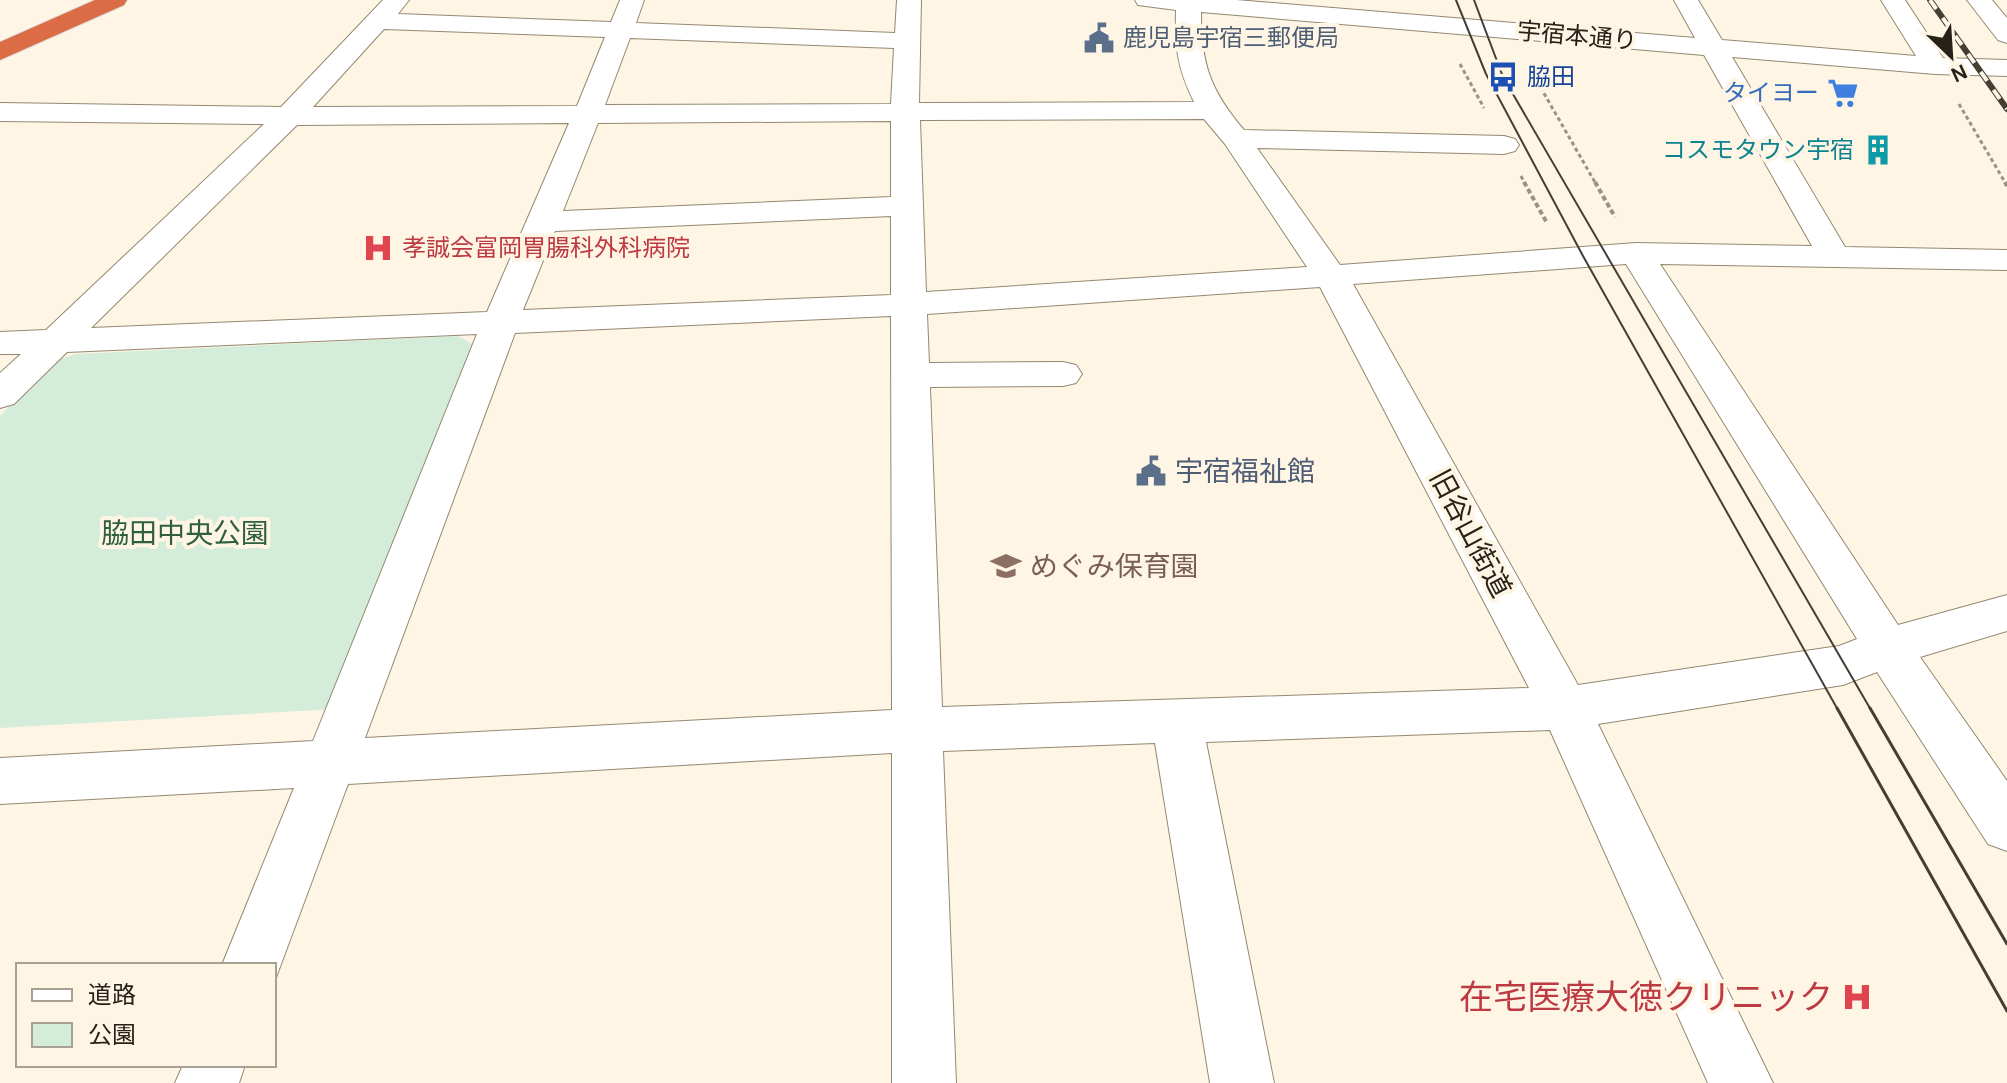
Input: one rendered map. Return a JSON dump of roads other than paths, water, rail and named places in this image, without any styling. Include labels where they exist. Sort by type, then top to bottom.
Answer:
[{"type":"highway","points":[[0,29],[65,0]]},
{"type":"highway","points":[[0,52],[115,0]]},
{"type":"street","points":[[1499,0],[1508,30]]},
{"type":"street","points":[[1686,0],[1834,256]]},
{"type":"street","points":[[1893,0],[1935,66]]},
{"type":"street","points":[[1979,0],[2007,35]]},
{"type":"street","name":"宇宿本通り","points":[[1175,1],[1437,12],[1508,30],[1935,66],[2007,68]]},
{"type":"street","name":"旧谷山街道","points":[[1175,1],[1193,73],[1224,125],[1332,276],[1565,708],[1741,1083]]},
{"type":"street","points":[[0,395],[52,341],[289,116],[388,11],[908,20],[905,111],[924,1083]]},
{"type":"street","points":[[253,963],[500,323],[626,15]]},
{"type":"street","points":[[0,112],[289,116],[905,111],[1224,125],[1504,145]]},
{"type":"street","points":[[543,222],[907,206]]},
{"type":"street","points":[[1636,253],[1887,647],[2007,826]]},
{"type":"street","points":[[0,343],[910,305],[1636,253],[2007,260]]},
{"type":"street","points":[[911,375],[1063,374]]},
{"type":"street","points":[[0,781],[919,730],[1565,708],[1843,665],[1887,647],[2007,613]]},
{"type":"street","points":[[1177,721],[1242,1083]]},
{"type":"tram line","points":[[1456,0],[1486,74],[1583,256],[1838,710]]},
{"type":"tram line","points":[[1474,0],[1503,77],[1871,710]]},
{"type":"tram line","points":[[1837,708],[2007,1011]]},
{"type":"tram line","points":[[1870,708],[2007,944]]},
{"type":"railway","points":[[1930,0],[2007,109]]},
{"type":"place","name":"鹿児島宇宿三郵便局","points":[[1099,38]]},
{"type":"place","name":"脇田","points":[[1503,77]]},
{"type":"place","name":"タイヨー","points":[[1843,93]]},
{"type":"place","name":"コスモタウン宇宿","points":[[1878,150]]},
{"type":"place","name":"孝誠会富岡胃腸科外科病院","points":[[378,248]]},
{"type":"place","name":"宇宿福祉館","points":[[1151,471]]},
{"type":"place","name":"めぐみ保育園","points":[[1006,566]]},
{"type":"place","name":"在宅医療大徳クリニック","points":[[1857,997]]},
{"type":"park label","name":"脇田中央公園","points":[[185,533]]}]
